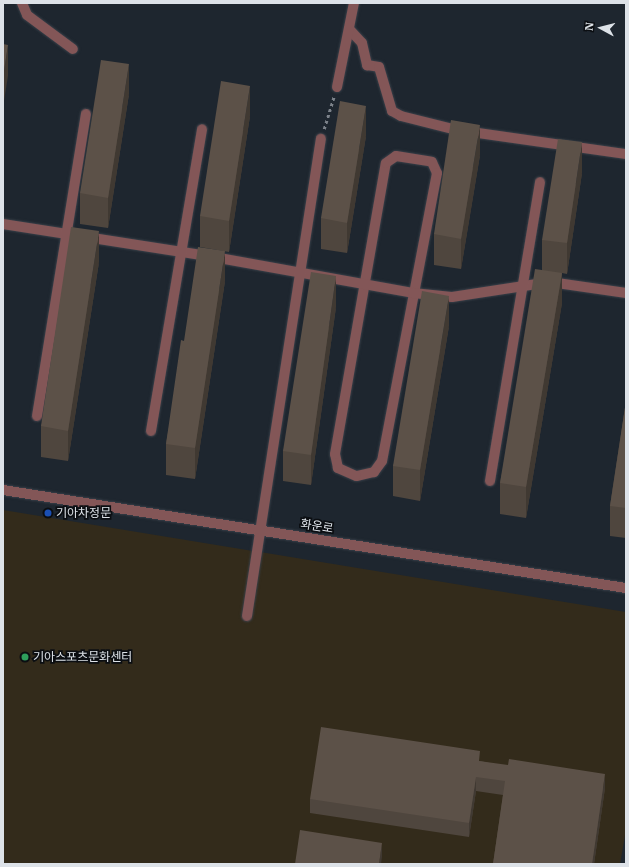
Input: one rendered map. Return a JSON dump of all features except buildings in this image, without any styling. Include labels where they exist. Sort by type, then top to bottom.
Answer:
[{"type":"street","points":[[22,3],[27,15],[73,49]]},
{"type":"street","points":[[337,87],[354,3]]},
{"type":"street","points":[[349,29],[362,43],[368,65],[378,67],[392,112],[401,116],[457,130],[626,154]]},
{"type":"street","points":[[37,416],[86,114]]},
{"type":"street","points":[[151,431],[180,252],[202,129]]},
{"type":"street","points":[[247,616],[259,530],[321,139]]},
{"type":"street","points":[[396,156],[432,162],[437,173],[413,293],[382,461],[374,472],[356,476],[338,468],[335,454],[386,163],[396,156]]},
{"type":"street","points":[[490,481],[521,286],[540,182]]},
{"type":"street","points":[[3,224],[67,236],[180,252],[413,293],[452,297],[550,282],[626,293]]},
{"type":"street","name":"화운로","points":[[3,490],[626,588]]},
{"type":"path","points":[[321,139],[337,87]]},
{"type":"shaded area","points":[[3,510],[626,612],[626,830],[620,864],[3,864]]},
{"type":"place","name":"기아차정문","points":[[48,513]]},
{"type":"place","name":"기아스포츠문화센터","points":[[25,657]]}]
